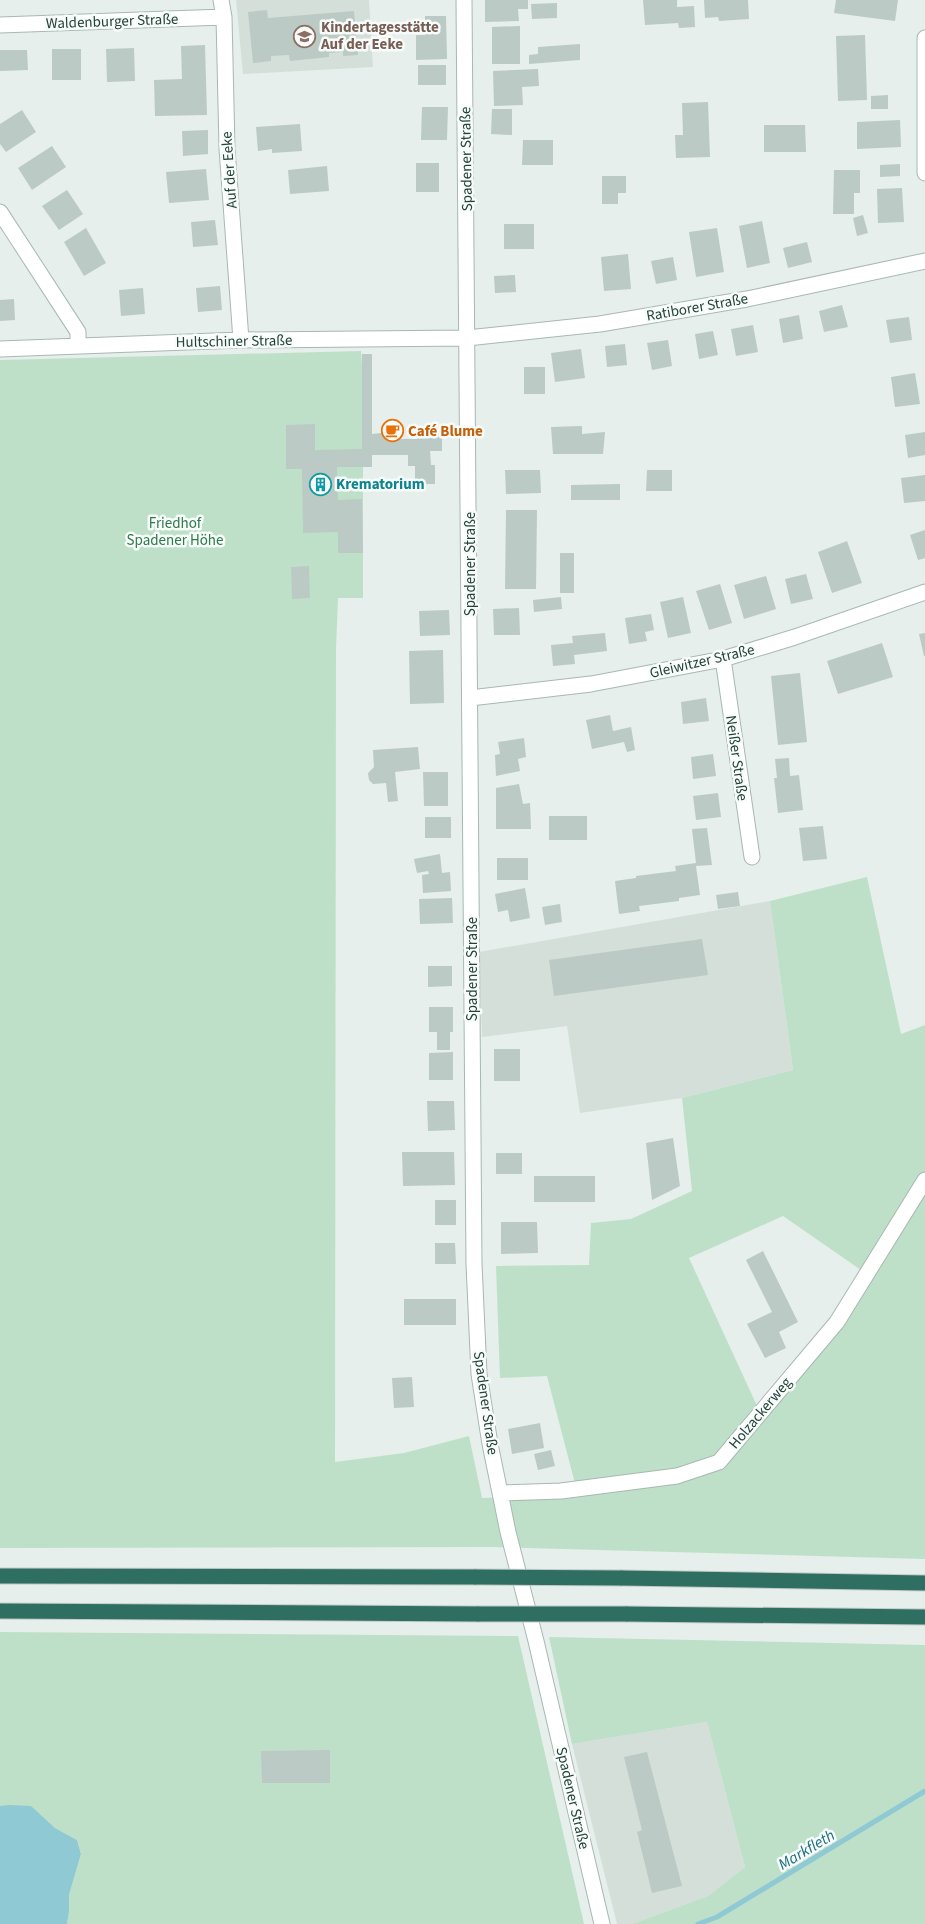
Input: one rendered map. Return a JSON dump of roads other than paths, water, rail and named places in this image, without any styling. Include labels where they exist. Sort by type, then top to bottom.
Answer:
[{"type":"highway","points":[[0,1576],[620,1578],[925,1583]]},
{"type":"highway","points":[[0,1612],[626,1614],[925,1618]]},
{"type":"street","name":"Auf der Eeke","points":[[221,0],[224,17],[227,149],[241,340]]},
{"type":"street","name":"Spadener Straße","points":[[464,0],[474,1264],[479,1374],[500,1493],[602,1924]]},
{"type":"street","name":"Waldenburger Straße","points":[[0,25],[224,17]]},
{"type":"street","points":[[925,38],[925,173]]},
{"type":"street","points":[[0,212],[78,332],[78,346]]},
{"type":"street","name":"Ratiborer Straße","points":[[467,338],[610,322],[747,299],[925,261]]},
{"type":"street","name":"Hultschiner Straße","points":[[0,349],[241,340],[467,338]]},
{"type":"street","name":"Gleiwitzer Straße","points":[[470,698],[591,684],[723,660],[925,592]]},
{"type":"street","name":"Neißer Straße","points":[[723,660],[752,857]]},
{"type":"street","name":"Holzackerweg","points":[[500,1493],[561,1491],[677,1476],[719,1462],[837,1322],[925,1180]]},
{"type":"water","points":[[0,1806],[31,1806],[55,1828],[77,1840],[81,1854],[69,1895],[67,1924],[0,1924]]},
{"type":"waterway","name":"Markfleth","points":[[698,1924],[717,1917],[925,1791]]},
{"type":"place","name":"Kindertagesstätte Auf der Eeke","points":[[305,36]]},
{"type":"place","name":"Café Blume","points":[[392,431]]},
{"type":"place","name":"Krematorium","points":[[320,484]]},
{"type":"park label","name":"Friedhof Spadener Höhe","points":[[175,532]]}]
